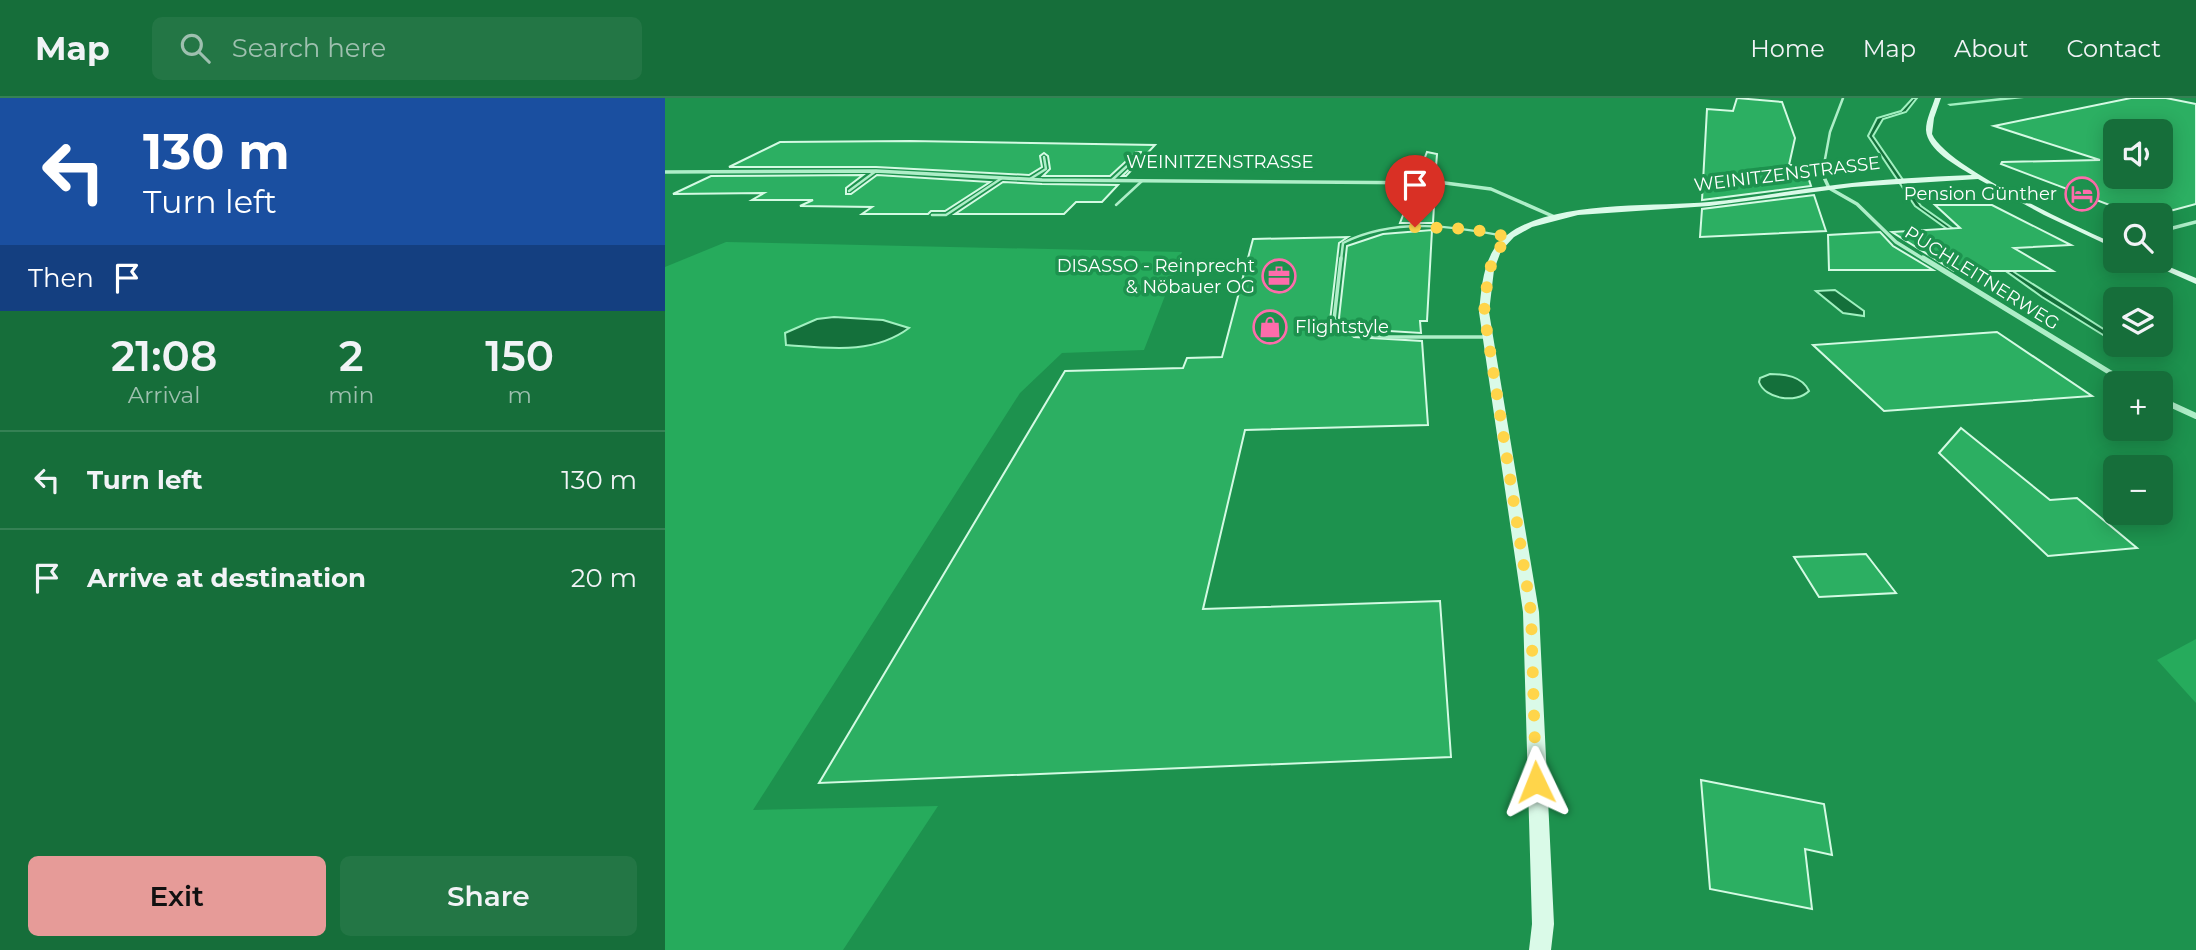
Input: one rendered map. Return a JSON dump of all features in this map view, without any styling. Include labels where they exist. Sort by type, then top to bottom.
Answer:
[{"type":"main road","points":[[1938,98],[1928,129],[1936,146],[2017,199],[2103,241]]},
{"type":"main road","name":"WEINITZENSTRASSE","points":[[1509,237],[1519,230],[1588,212],[1754,199],[1883,183],[1980,177]]},
{"type":"main road","points":[[1509,237],[1497,249],[1489,266],[1484,312],[1531,612],[1543,924],[1540,950]]},
{"type":"main road","points":[[2173,271],[2196,281]]},
{"type":"street","points":[[1829,188],[1822,173],[1830,132],[1843,98]]},
{"type":"street","name":"WEINITZENSTRASSE","points":[[665,172],[876,171],[1030,179],[1445,183],[1491,189],[1557,218]]},
{"type":"street","name":"PUCHLEITNERWEG","points":[[1829,188],[1857,204],[1896,242],[2107,371]]},
{"type":"street","points":[[2173,228],[2196,222]]},
{"type":"street","points":[[2173,405],[2196,416]]},
{"type":"lane","points":[[1112,180],[1139,155]]},
{"type":"lane","points":[[1030,179],[1046,169],[1044,158]]},
{"type":"lane","points":[[849,191],[876,171]]},
{"type":"lane","points":[[932,215],[946,215],[1002,178]]},
{"type":"lane","points":[[1116,205],[1142,181]]},
{"type":"lane","points":[[1487,337],[1387,337],[1355,333],[1334,320],[1343,243],[1376,230],[1415,227],[1471,229],[1509,237]]},
{"type":"shaded area","points":[[1913,98],[1917,98],[1906,112],[1883,119],[1873,136],[1921,206],[2017,274],[2103,329],[2103,335],[2042,297],[1915,206],[1868,136],[1877,118],[1901,111]]},
{"type":"shaded area","points":[[726,242],[1182,252],[1144,350],[1062,353],[1020,393],[753,810],[938,806],[843,950],[665,950],[665,267]]},
{"type":"shaded area","points":[[1835,290],[1864,311],[1864,316],[1843,313],[1816,291]]},
{"type":"shaded area","points":[[834,317],[883,320],[909,328],[895,337],[865,346],[834,348],[786,345],[785,333],[817,319]]},
{"type":"shaded area","points":[[1770,374],[1798,379],[1809,391],[1797,397],[1774,396],[1762,388],[1759,382],[1760,378]]},
{"type":"shaded area","points":[[2196,639],[2196,703],[2157,660]]},
{"type":"building","points":[[1737,98],[1782,102],[1795,138],[1789,165],[1804,165],[1811,186],[1702,200],[1707,109],[1733,111]]},
{"type":"building","points":[[2131,98],[2166,98],[2196,104],[2196,204],[2173,210],[2173,203],[2104,203],[2001,164],[2100,160],[1994,126]]},
{"type":"building","points":[[780,142],[1155,145],[1126,176],[1122,176],[1142,157],[1141,152],[1136,152],[1110,176],[1043,176],[1050,169],[1048,156],[1044,153],[1040,156],[1042,167],[1029,175],[876,167],[729,167]]},
{"type":"building","points":[[1427,152],[1437,154],[1435,179],[1417,178]]},
{"type":"building","points":[[863,175],[846,188],[846,194],[851,194],[877,175],[990,182],[945,211],[931,211],[928,214],[862,214],[872,207],[800,206],[813,200],[752,200],[764,193],[673,194],[711,176]]},
{"type":"building","points":[[1003,182],[1118,185],[1102,202],[1076,202],[1064,214],[955,214]]},
{"type":"building","points":[[1414,187],[1435,187],[1433,223],[1400,223]]},
{"type":"building","points":[[1814,195],[1826,231],[1700,237],[1702,209]]},
{"type":"building","points":[[1935,205],[1992,205],[2071,245],[2014,248],[2053,271],[1954,271],[1892,232],[1960,228]]},
{"type":"building","points":[[1432,230],[1427,321],[1420,321],[1421,333],[1356,329],[1339,318],[1347,246],[1383,234]]},
{"type":"building","points":[[1880,232],[1893,246],[1933,270],[1829,270],[1828,235]]},
{"type":"building","points":[[1348,237],[1339,243],[1330,321],[1354,337],[1422,341],[1428,425],[1245,430],[1203,609],[1440,601],[1451,757],[819,783],[1065,371],[1183,368],[1187,358],[1222,357],[1253,239]]},
{"type":"building","points":[[1997,332],[2092,396],[1884,411],[1813,345]]},
{"type":"building","points":[[1961,428],[2050,500],[2077,498],[2103,520],[2103,525],[2109,525],[2137,548],[2048,556],[1939,453]]},
{"type":"building","points":[[1866,554],[1896,593],[1819,597],[1794,557]]},
{"type":"building","points":[[1701,780],[1824,804],[1832,855],[1805,849],[1812,909],[1710,889]]},
{"type":"waterway","points":[[1950,104],[2021,98]]},
{"type":"place","name":"Pension Günther","points":[[2082,194]]},
{"type":"place","name":"DISASSO - Reinprecht & Nöbauer OG","points":[[1279,276]]},
{"type":"place","name":"Flightstyle","points":[[1270,327]]},
{"type":"route","points":[[1415,227],[1471,229],[1509,237],[1497,249],[1489,266],[1484,312],[1531,612],[1536,782]]}]
